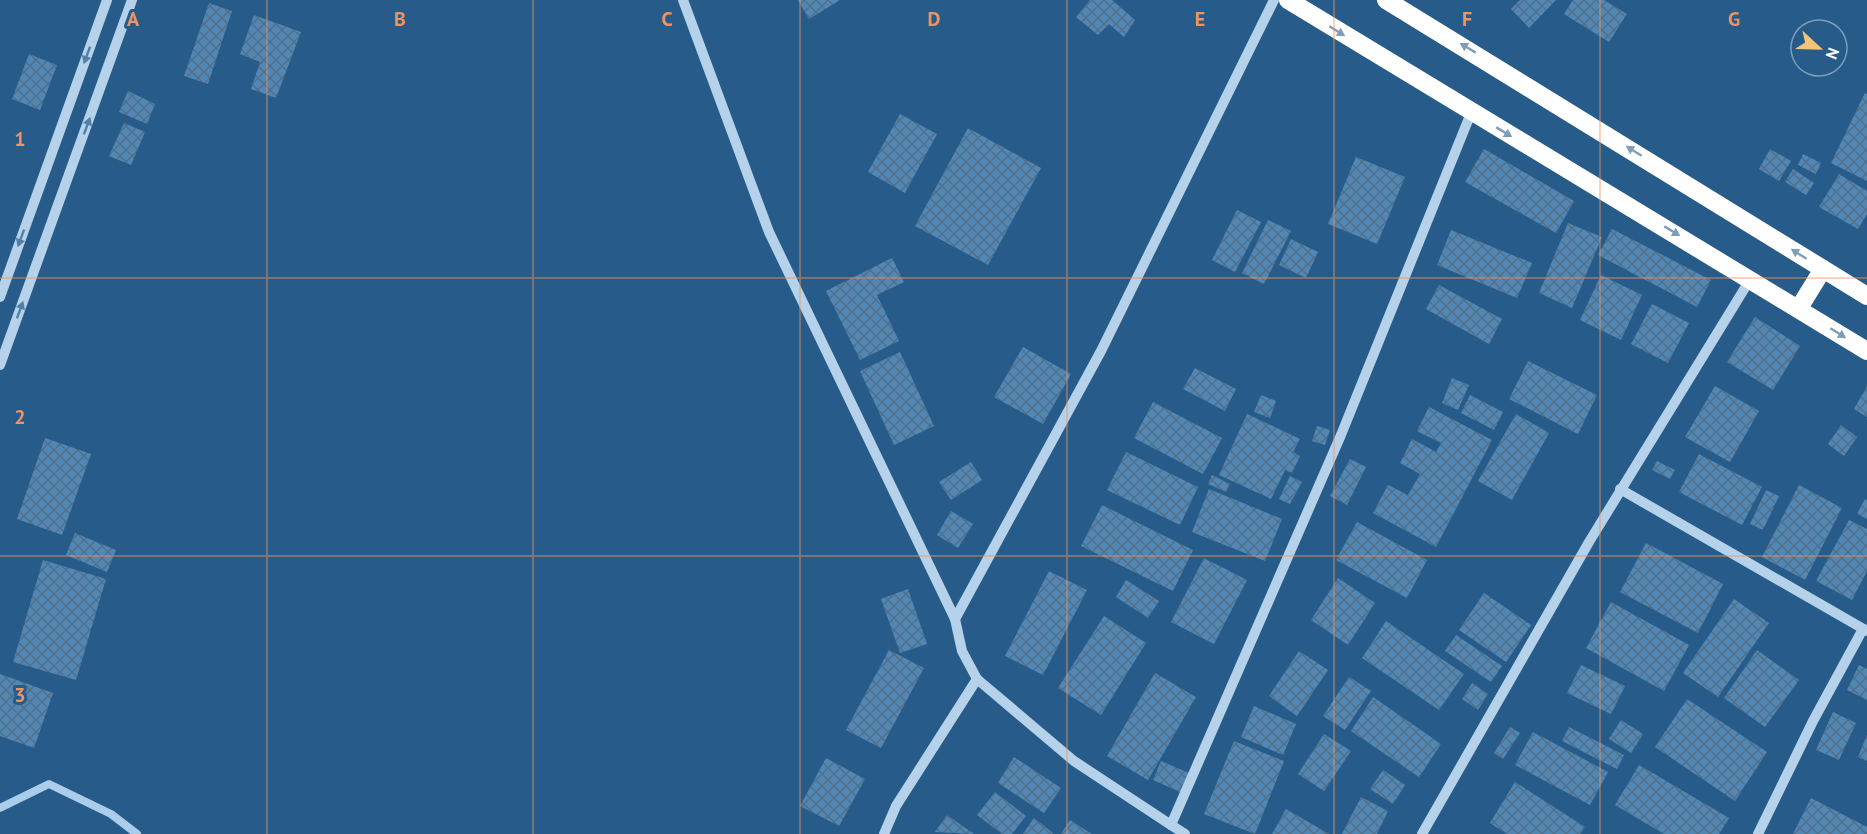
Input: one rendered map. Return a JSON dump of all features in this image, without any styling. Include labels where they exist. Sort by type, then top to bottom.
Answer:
[{"type":"highway","points":[[1288,0],[1471,113],[1751,278],[1867,351]]},
{"type":"highway","points":[[1386,0],[1867,296]]},
{"type":"highway","points":[[1799,308],[1823,269]]},
{"type":"street","points":[[0,297],[107,0]]},
{"type":"street","points":[[0,365],[132,0]]},
{"type":"street","points":[[683,0],[769,232],[955,619],[962,651],[977,679],[1074,761],[1185,834]]},
{"type":"street","points":[[955,619],[1101,351],[1274,0]]},
{"type":"street","points":[[1171,825],[1341,435],[1471,113]]},
{"type":"street","points":[[1422,834],[1527,646],[1620,489],[1751,278]]},
{"type":"street","points":[[1620,489],[1865,630],[1813,721],[1758,834]]},
{"type":"street","points":[[884,834],[896,806],[977,679]]},
{"type":"building","points":[[798,0],[840,0],[809,19]]},
{"type":"building","points":[[1090,0],[1112,0],[1135,20],[1124,37],[1109,24],[1098,35],[1076,17]]},
{"type":"building","points":[[1520,0],[1556,0],[1529,28],[1511,9]]},
{"type":"building","points":[[1573,0],[1604,0],[1627,14],[1609,42],[1564,14]]},
{"type":"building","points":[[209,3],[232,11],[208,84],[184,76]]},
{"type":"building","points":[[254,15],[301,32],[276,98],[251,89],[260,62],[240,54]]},
{"type":"building","points":[[29,54],[57,65],[40,110],[12,99]]},
{"type":"building","points":[[128,91],[155,104],[147,124],[119,112]]},
{"type":"building","points":[[1865,93],[1867,94],[1867,181],[1831,163]]},
{"type":"building","points":[[900,114],[937,134],[905,193],[868,172]]},
{"type":"building","points":[[124,123],[145,132],[131,165],[109,156]]},
{"type":"building","points":[[968,128],[1041,168],[988,265],[915,226]]},
{"type":"building","points":[[1484,149],[1574,201],[1556,233],[1465,182]]},
{"type":"building","points":[[1770,149],[1791,161],[1779,181],[1759,169]]},
{"type":"building","points":[[1803,154],[1821,163],[1816,174],[1798,165]]},
{"type":"building","points":[[1356,157],[1405,177],[1377,244],[1328,224]]},
{"type":"building","points":[[1793,169],[1814,183],[1806,195],[1785,182]]},
{"type":"building","points":[[1839,174],[1867,191],[1867,214],[1858,229],[1819,207]]},
{"type":"building","points":[[1237,210],[1261,222],[1235,272],[1212,260]]},
{"type":"building","points":[[1268,220],[1291,231],[1264,284],[1242,273]]},
{"type":"building","points":[[1568,223],[1602,237],[1572,308],[1539,293]]},
{"type":"building","points":[[1612,229],[1711,280],[1697,307],[1598,255]]},
{"type":"building","points":[[1451,230],[1532,263],[1517,298],[1437,265]]},
{"type":"building","points":[[1291,239],[1318,252],[1306,278],[1279,265]]},
{"type":"building","points":[[892,258],[904,282],[877,295],[899,341],[860,360],[826,291]]},
{"type":"building","points":[[1601,275],[1642,295],[1621,340],[1580,320]]},
{"type":"building","points":[[1439,285],[1502,319],[1489,344],[1426,309]]},
{"type":"building","points":[[1652,304],[1689,323],[1668,363],[1631,344]]},
{"type":"building","points":[[1755,317],[1800,346],[1773,390],[1727,362]]},
{"type":"building","points":[[1023,347],[1071,374],[1043,424],[994,397]]},
{"type":"building","points":[[900,352],[934,426],[894,445],[860,371]]},
{"type":"building","points":[[1528,361],[1597,395],[1578,434],[1509,399]]},
{"type":"building","points":[[1195,368],[1236,389],[1225,411],[1183,389]]},
{"type":"building","points":[[1452,378],[1469,385],[1458,410],[1442,403]]},
{"type":"building","points":[[1715,386],[1759,411],[1730,462],[1685,437]]},
{"type":"building","points":[[1867,386],[1867,417],[1854,409]]},
{"type":"building","points":[[1261,395],[1276,401],[1270,418],[1254,412]]},
{"type":"building","points":[[1470,395],[1503,412],[1494,430],[1461,413]]},
{"type":"building","points":[[1153,402],[1222,438],[1203,474],[1134,438]]},
{"type":"building","points":[[1429,407],[1492,440],[1436,547],[1373,513],[1388,485],[1408,495],[1420,474],[1400,463],[1412,439],[1436,452],[1441,443],[1417,431]]},
{"type":"building","points":[[1247,414],[1300,439],[1293,452],[1300,456],[1292,473],[1285,470],[1271,499],[1219,475]]},
{"type":"building","points":[[1516,414],[1549,433],[1512,500],[1478,481]]},
{"type":"building","points":[[1841,425],[1857,437],[1844,456],[1828,444]]},
{"type":"building","points":[[1317,426],[1330,430],[1325,445],[1312,441]]},
{"type":"building","points":[[45,438],[91,454],[62,535],[17,519]]},
{"type":"building","points":[[1126,452],[1198,487],[1180,525],[1107,490]]},
{"type":"building","points":[[1699,454],[1762,487],[1742,525],[1679,492]]},
{"type":"building","points":[[1350,459],[1366,467],[1347,505],[1330,496]]},
{"type":"building","points":[[1657,461],[1675,470],[1670,479],[1652,470]]},
{"type":"building","points":[[971,462],[982,480],[951,500],[939,482]]},
{"type":"building","points":[[1212,475],[1230,484],[1226,492],[1208,484]]},
{"type":"building","points":[[1290,476],[1302,482],[1290,504],[1279,499]]},
{"type":"building","points":[[1799,485],[1842,508],[1805,580],[1762,557]]},
{"type":"building","points":[[1209,489],[1282,519],[1265,561],[1192,532]]},
{"type":"building","points":[[1766,490],[1779,496],[1763,530],[1750,524]]},
{"type":"building","points":[[1865,499],[1867,500],[1867,519],[1857,514]]},
{"type":"building","points":[[1102,505],[1193,550],[1173,591],[1081,546]]},
{"type":"building","points":[[951,511],[973,524],[958,548],[937,535]]},
{"type":"building","points":[[1849,520],[1867,529],[1867,571],[1852,600],[1816,581]]},
{"type":"building","points":[[1357,522],[1427,560],[1407,598],[1336,560]]},
{"type":"building","points":[[75,533],[116,550],[107,572],[66,555]]},
{"type":"building","points":[[1646,543],[1723,584],[1698,633],[1620,592]]},
{"type":"building","points":[[1204,558],[1247,580],[1214,644],[1171,622]]},
{"type":"building","points":[[43,560],[106,579],[76,680],[13,662]]},
{"type":"building","points":[[1049,571],[1087,590],[1043,675],[1005,656]]},
{"type":"building","points":[[1338,578],[1375,603],[1348,645],[1311,620]]},
{"type":"building","points":[[1126,580],[1159,601],[1148,618],[1116,597]]},
{"type":"building","points":[[908,589],[927,644],[900,653],[881,599]]},
{"type":"building","points":[[1484,593],[1531,625],[1506,662],[1459,630]]},
{"type":"building","points":[[1734,599],[1769,623],[1718,697],[1683,673]]},
{"type":"building","points":[[1611,602],[1689,645],[1664,691],[1586,648]]},
{"type":"building","points":[[1104,616],[1146,643],[1101,715],[1058,688]]},
{"type":"building","points":[[1386,621],[1464,674],[1439,710],[1362,658]]},
{"type":"building","points":[[1456,635],[1502,666],[1491,682],[1445,651]]},
{"type":"building","points":[[889,650],[924,668],[881,748],[846,730]]},
{"type":"building","points":[[1757,650],[1799,680],[1765,727],[1724,698]]},
{"type":"building","points":[[1299,651],[1328,670],[1297,716],[1269,696]]},
{"type":"building","points":[[1581,665],[1625,686],[1611,714],[1567,693]]},
{"type":"building","points":[[1859,665],[1867,669],[1867,700],[1847,690]]},
{"type":"building","points":[[1155,673],[1196,697],[1148,780],[1107,756]]},
{"type":"building","points":[[0,674],[53,693],[34,748],[0,736]]},
{"type":"building","points":[[1349,677],[1371,691],[1345,730],[1323,716]]},
{"type":"building","points":[[1472,683],[1488,694],[1478,710],[1462,699]]},
{"type":"building","points":[[1373,697],[1441,744],[1419,777],[1351,731]]},
{"type":"building","points":[[1687,699],[1767,752],[1735,801],[1655,747]]},
{"type":"building","points":[[1254,706],[1296,724],[1283,755],[1241,737]]},
{"type":"building","points":[[1833,712],[1856,723],[1839,760],[1816,750]]},
{"type":"building","points":[[1621,720],[1643,734],[1631,753],[1609,739]]},
{"type":"building","points":[[1510,727],[1520,733],[1503,759],[1494,753]]},
{"type":"building","points":[[1569,727],[1624,755],[1617,769],[1562,741]]},
{"type":"building","points":[[1533,732],[1608,772],[1590,805],[1515,765]]},
{"type":"building","points":[[1324,734],[1351,751],[1324,791],[1298,774]]},
{"type":"building","points":[[1867,735],[1867,761],[1858,757]]},
{"type":"building","points":[[1234,741],[1284,761],[1255,834],[1204,814]]},
{"type":"building","points":[[1014,757],[1061,788],[1044,813],[998,783]]},
{"type":"building","points":[[826,758],[865,779],[839,826],[800,806]]},
{"type":"building","points":[[1161,761],[1189,773],[1180,792],[1153,780]]},
{"type":"building","points":[[1639,765],[1729,818],[1719,834],[1664,834],[1615,805]]},
{"type":"building","points":[[1383,770],[1405,785],[1393,804],[1370,789]]},
{"type":"building","points":[[1515,782],[1585,827],[1580,834],[1507,834],[1490,823]]},
{"type":"building","points":[[995,792],[1026,816],[1012,834],[1002,834],[977,815]]},
{"type":"building","points":[[1361,797],[1388,811],[1377,834],[1342,834]]},
{"type":"building","points":[[1811,798],[1867,827],[1867,834],[1793,834]]},
{"type":"building","points":[[1286,809],[1329,834],[1272,834]]},
{"type":"building","points":[[947,815],[974,834],[935,832]]},
{"type":"building","points":[[1034,818],[1053,833],[1023,834]]},
{"type":"building","points":[[1070,820],[1092,834],[1061,834]]},
{"type":"waterway","points":[[0,808],[49,784],[111,814],[137,834]]}]
